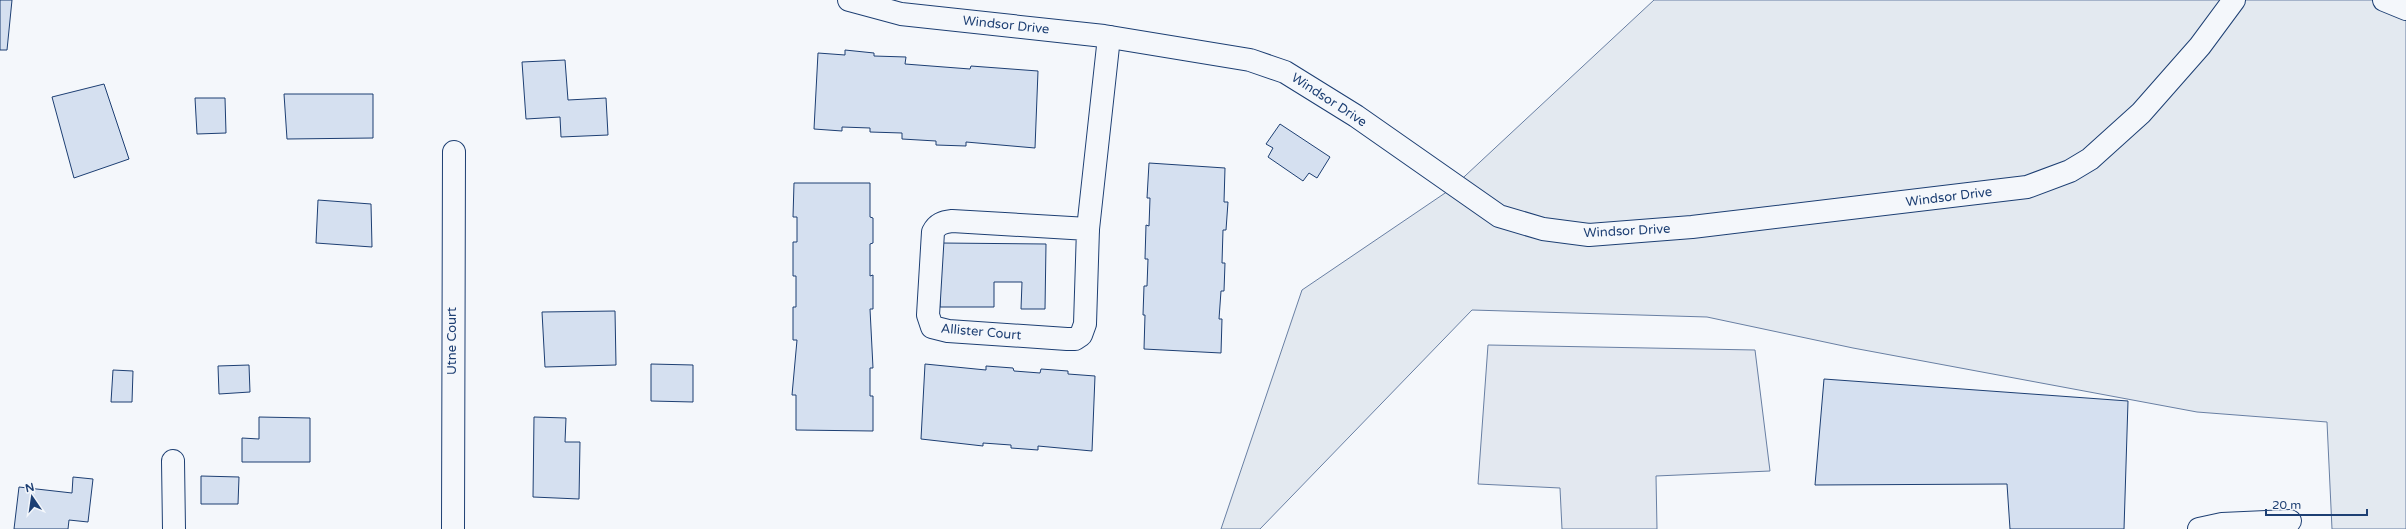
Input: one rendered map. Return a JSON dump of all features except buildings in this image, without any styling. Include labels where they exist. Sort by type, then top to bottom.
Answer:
[{"type":"street","name":"Windsor Drive","points":[[849,0],[901,14],[1109,37],[1250,60],[1285,72],[1356,116],[1499,216],[1543,229],[1589,235],[1707,225],[2027,187],[2049,180],[2090,159],[2141,113],[2200,46],[2234,0]]},
{"type":"street","points":[[2384,0],[2406,9]]},
{"type":"street","name":"Allister Court","points":[[1088,229],[952,221],[944,222],[936,227],[933,232],[928,315],[932,327],[948,331],[1075,339],[1081,335],[1084,324],[1088,229],[1109,37]]},
{"type":"street","name":"Utne Court","points":[[453,529],[454,152]]},
{"type":"street","points":[[173,461],[174,529]]},
{"type":"street","points":[[2198,529],[2222,524],[2290,521]]},
{"type":"shaded area","points":[[1654,0],[2406,0],[2406,529],[2332,529],[2327,422],[2197,412],[1853,348],[1707,317],[1472,310],[1260,529],[1221,529],[1302,290],[1451,189]]},
{"type":"shaded area","points":[[1488,345],[1755,350],[1770,471],[1656,476],[1657,529],[1562,529],[1560,488],[1478,484]]}]
